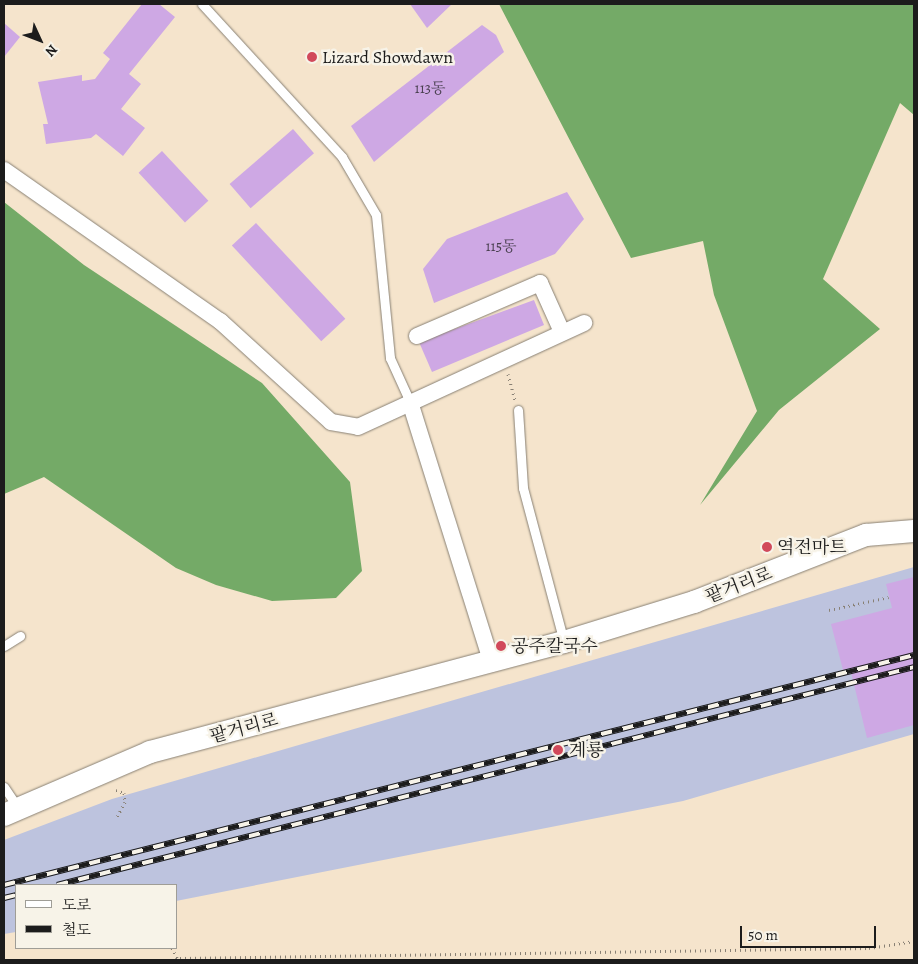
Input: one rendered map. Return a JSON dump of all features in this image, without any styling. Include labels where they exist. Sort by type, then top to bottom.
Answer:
[{"type":"street","points":[[4,170],[220,321],[331,422],[358,427],[584,323]]},
{"type":"street","points":[[417,336],[540,283],[562,332]]},
{"type":"street","points":[[410,402],[492,663]]},
{"type":"street","name":"팥거리로","points":[[11,812],[150,752],[492,663],[694,602],[866,535],[914,531]]},
{"type":"lane","points":[[202,4],[342,157],[376,215],[390,358],[410,402]]},
{"type":"lane","points":[[518,410],[523,488],[564,642]]},
{"type":"lane","points":[[4,646],[20,636]]},
{"type":"lane","points":[[4,787],[11,812]]},
{"type":"path","points":[[504,359],[518,410]]},
{"type":"path","points":[[829,610],[889,597]]},
{"type":"path","points":[[179,959],[869,948],[914,941]]},
{"type":"shaded area","points":[[914,567],[914,734],[683,801],[178,901],[178,884],[15,884],[15,932],[4,934],[4,840],[112,799]]},
{"type":"green space","points":[[499,4],[914,4],[914,115],[900,103],[823,279],[880,329],[779,410],[700,505],[757,411],[714,295],[703,241],[631,258]]},
{"type":"green space","points":[[4,202],[84,265],[262,383],[350,482],[362,571],[336,598],[272,601],[216,585],[176,568],[44,477],[4,494]]},
{"type":"building","points":[[142,4],[159,4],[175,17],[129,74],[141,84],[121,109],[145,128],[123,156],[96,134],[91,138],[46,144],[43,124],[48,124],[38,82],[82,75],[82,81],[95,79],[110,59],[103,53]]},
{"type":"building","points":[[410,4],[452,4],[427,28]]},
{"type":"building","points":[[4,23],[20,37],[4,57]]},
{"type":"building","points":[[482,25],[496,35],[504,52],[374,162],[351,126]]},
{"type":"building","points":[[293,129],[314,153],[251,208],[230,184]]},
{"type":"building","points":[[162,151],[208,201],[185,223],[139,173]]},
{"type":"building","points":[[567,192],[584,219],[555,254],[434,303],[423,269],[447,239]]},
{"type":"building","points":[[256,223],[345,319],[321,341],[232,246]]},
{"type":"building","points":[[534,300],[544,325],[432,372],[419,342]]},
{"type":"building","points":[[914,577],[914,725],[867,738],[850,668],[843,670],[831,624],[892,608],[886,584]]},
{"type":"railway","points":[[4,885],[914,655]]},
{"type":"railway","points":[[61,884],[914,667]]},
{"type":"railway","points":[[4,898],[15,895]]},
{"type":"place","name":"Lizard Showdawn","points":[[312,57]]},
{"type":"place","name":"역전마트","points":[[767,547]]},
{"type":"place","name":"공주칼국수","points":[[501,646]]},
{"type":"place","name":"계룡","points":[[558,750]]}]
